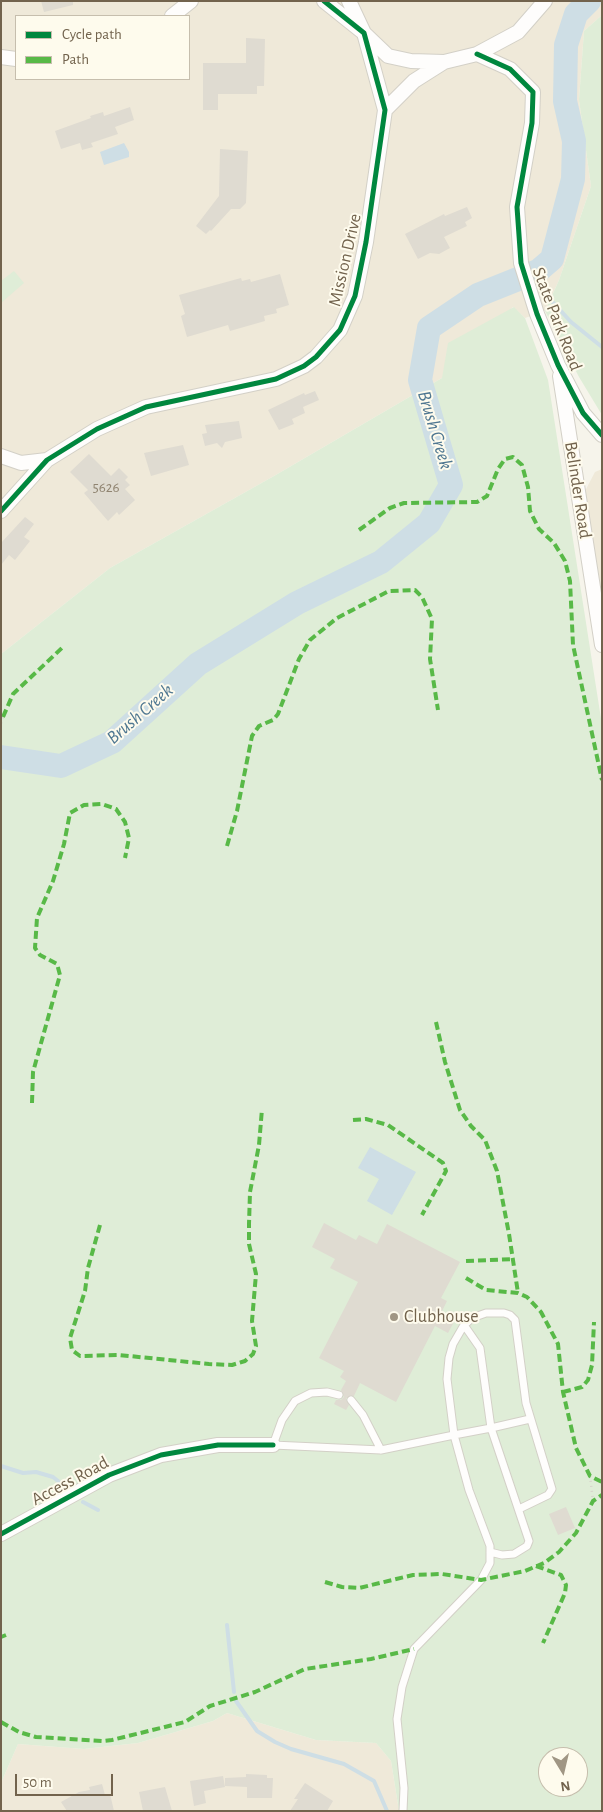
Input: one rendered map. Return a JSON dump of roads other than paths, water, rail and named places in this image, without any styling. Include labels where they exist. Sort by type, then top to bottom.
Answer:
[{"type":"street","points":[[173,15],[191,1]]},
{"type":"street","points":[[324,1],[364,33],[388,56],[411,61],[444,62],[477,54],[518,32],[546,1]]},
{"type":"street","points":[[349,1],[364,33]]},
{"type":"street","name":"Mission Drive","points":[[1,511],[47,460],[97,428],[146,406],[173,399],[264,383],[284,376],[304,366],[332,341],[340,330],[355,296],[372,205],[385,110],[364,33]]},
{"type":"street","name":"State Park Road","points":[[477,54],[510,69],[533,92],[532,123],[517,207],[521,263],[537,314],[558,365],[583,414],[602,435]]},
{"type":"street","points":[[1,56],[15,59]]},
{"type":"street","points":[[385,110],[414,81],[444,62]]},
{"type":"street","name":"Belinder Road","points":[[558,365],[602,645]]},
{"type":"street","points":[[1,456],[21,463],[47,460]]},
{"type":"street","name":"Access Road","points":[[1,1534],[109,1475],[161,1455],[218,1445],[273,1445]]},
{"type":"lane","points":[[403,1811],[404,1788],[397,1719],[402,1687],[414,1650],[481,1580],[490,1562],[490,1552],[454,1435],[447,1379],[449,1358],[453,1344],[464,1325],[472,1318],[486,1313],[504,1313],[513,1317],[530,1419],[552,1489],[548,1495],[519,1509]]},
{"type":"lane","points":[[464,1325],[480,1348],[491,1428],[528,1534],[527,1546],[508,1555],[490,1552]]},
{"type":"lane","points":[[339,1395],[327,1392],[311,1392],[296,1401],[282,1420],[273,1445],[381,1450],[530,1419]]},
{"type":"lane","points":[[351,1400],[363,1415],[381,1450]]},
{"type":"waterway","name":"Brush Creek","points":[[1,757],[61,766],[112,742],[198,664],[297,603],[381,562],[429,523],[451,485],[420,380],[429,328],[478,295],[538,271],[552,259],[573,179],[574,141],[565,101],[566,45],[576,14],[589,1]]},
{"type":"waterway","points":[[538,271],[549,298],[571,322],[602,347]]},
{"type":"waterway","points":[[1,1466],[23,1473],[36,1472],[53,1477],[63,1485]]},
{"type":"waterway","points":[[83,1502],[98,1510]]},
{"type":"waterway","points":[[227,1625],[234,1692]]},
{"type":"waterway","points":[[236,1701],[257,1731],[275,1742],[291,1749],[344,1764],[374,1781],[387,1811]]},
{"type":"place","name":"Clubhouse","points":[[394,1317]]}]
